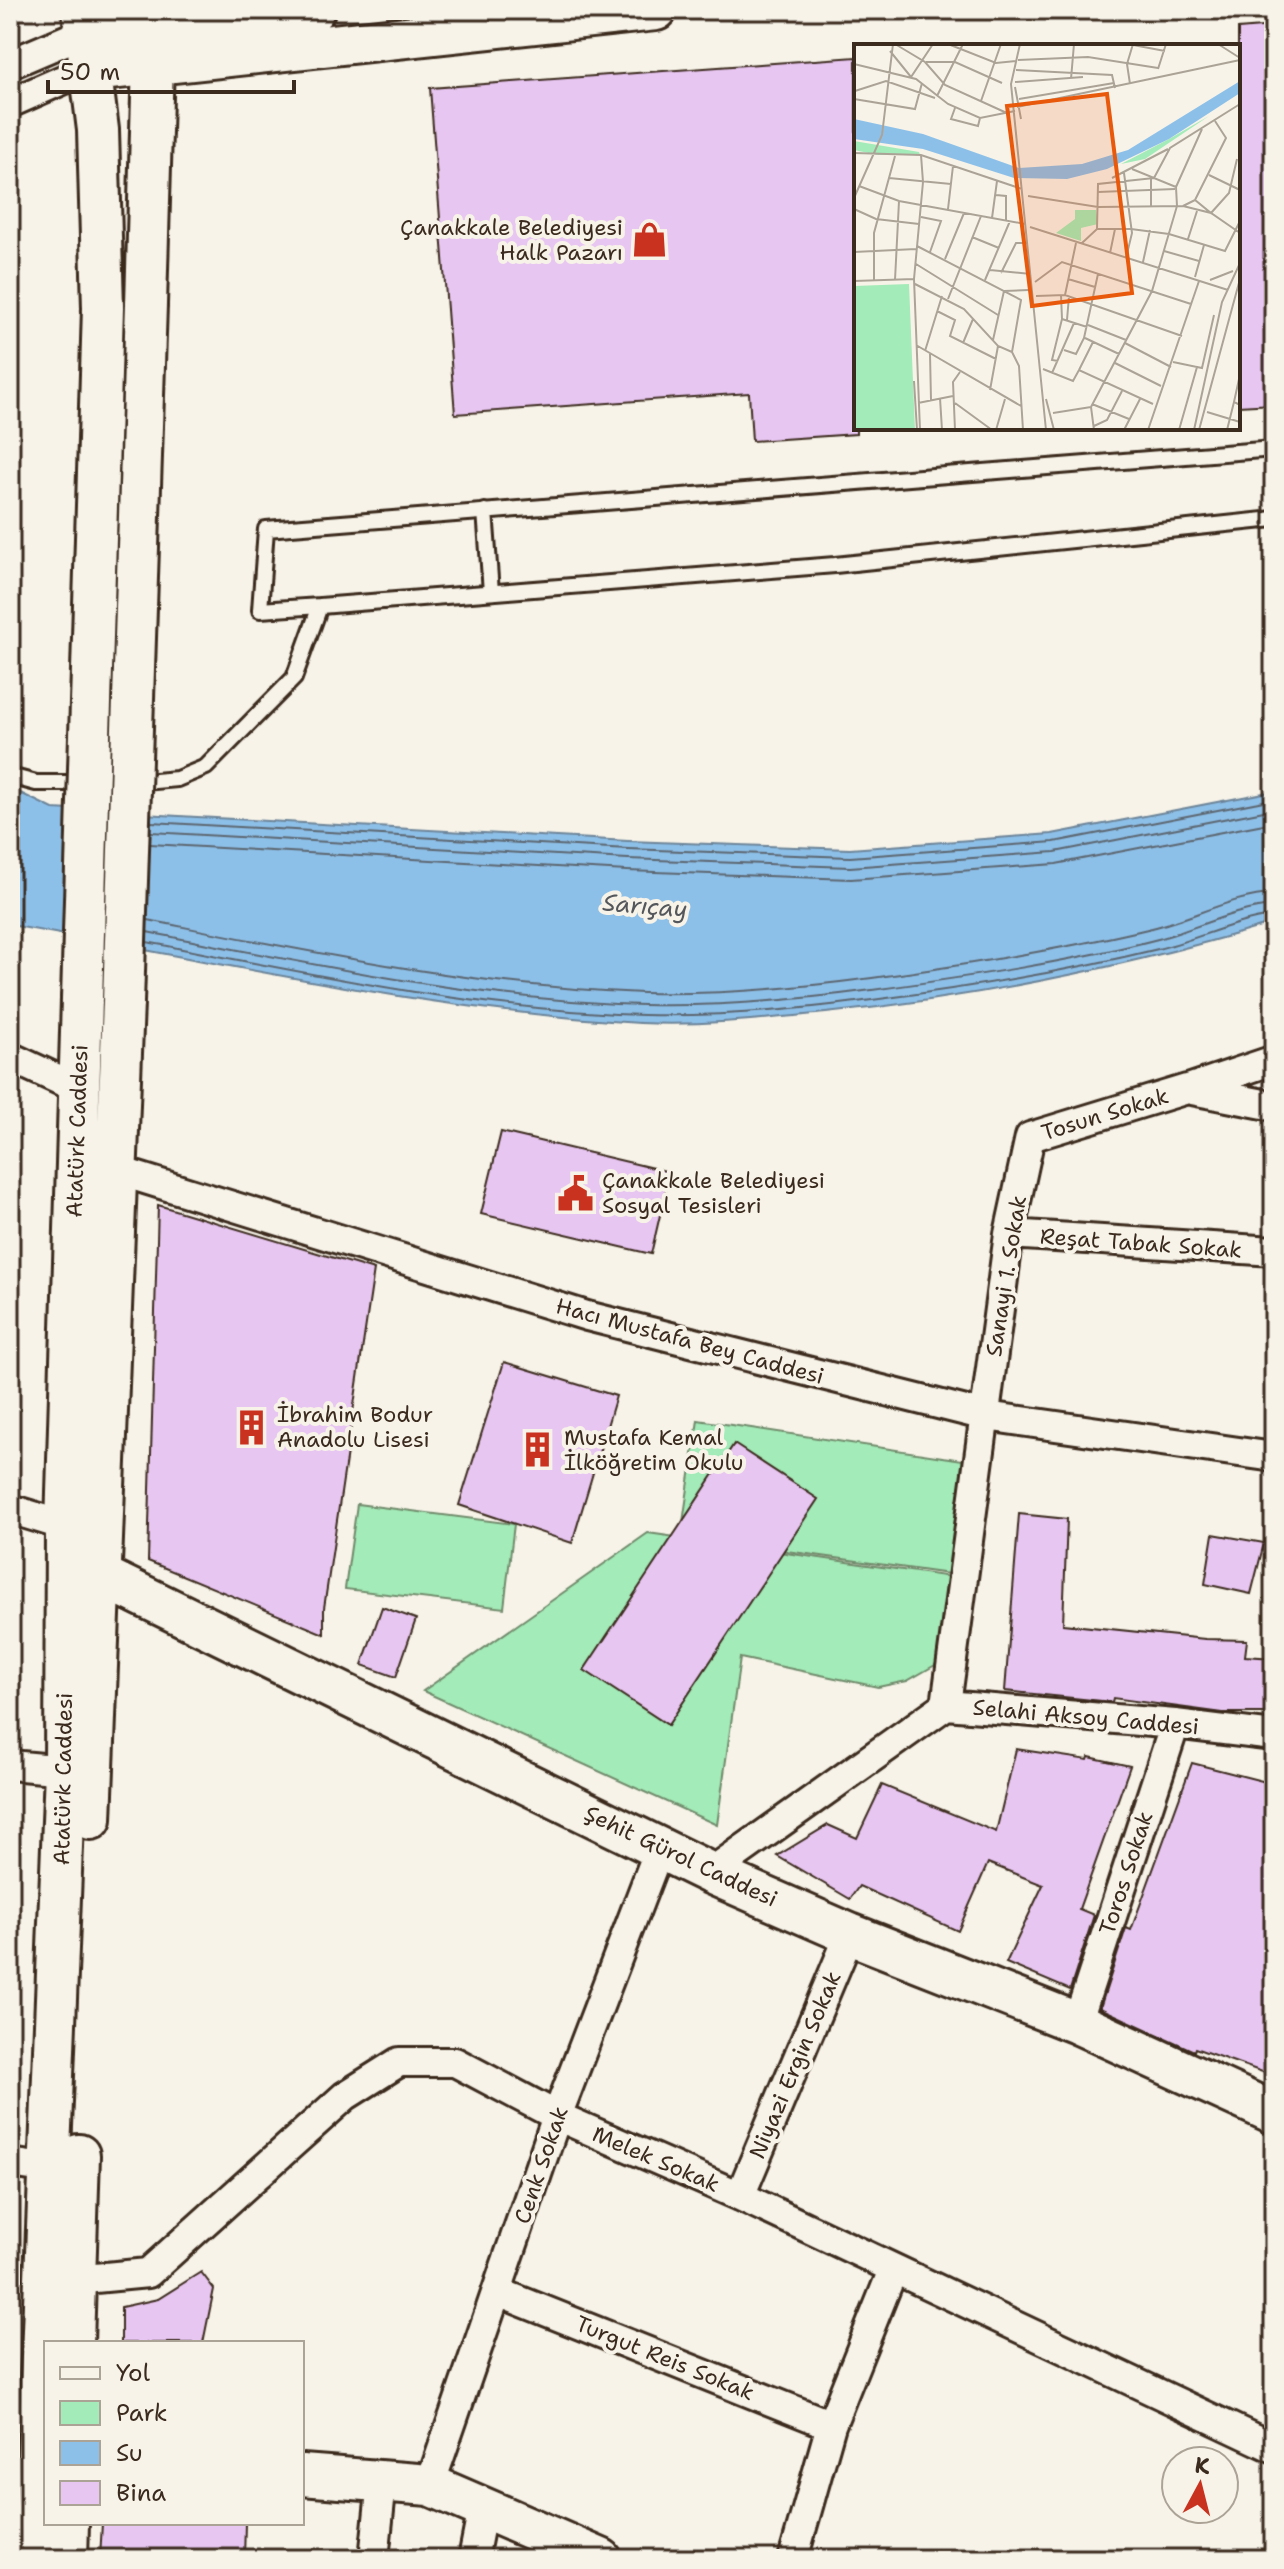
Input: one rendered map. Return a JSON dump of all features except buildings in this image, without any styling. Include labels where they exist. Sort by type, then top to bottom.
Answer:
[{"type":"main road","points":[[314,10],[149,32],[91,71],[83,17],[149,32],[656,10]]},
{"type":"main road","name":"Atatürk Caddesi","points":[[73,2341],[100,1575],[119,1171],[146,304],[149,32]]},
{"type":"main road","name":"Atatürk Caddesi","points":[[34,2559],[65,1770],[66,1526],[77,1088],[103,308],[103,235],[91,71]]},
{"type":"main road","name":"Şehit Gürol Caddesi","points":[[100,1575],[710,1873],[850,1934],[1077,2023],[1273,2111]]},
{"type":"main road","points":[[304,2475],[430,2485],[601,2559]]},
{"type":"main road","points":[[67,2559],[68,2525]]},
{"type":"street","points":[[10,64],[83,17]]},
{"type":"street","points":[[10,103],[74,75],[91,71]]},
{"type":"street","points":[[10,1057],[77,1088]]},
{"type":"street","points":[[1187,1089],[1274,1060]]},
{"type":"street","name":"Tosun Sokak","points":[[1030,1137],[1187,1089],[1274,1106]]},
{"type":"street","name":"Sanayi 1. Sokak","points":[[946,1705],[1009,1234],[1030,1137]]},
{"type":"street","name":"Hacı Mustafa Bey Caddesi","points":[[119,1171],[587,1316],[986,1416],[1274,1457]]},
{"type":"street","name":"Reşat Tabak Sokak","points":[[1009,1234],[1274,1251]]},
{"type":"street","points":[[10,1509],[66,1526],[100,1575]]},
{"type":"street","name":"Selahi Aksoy Caddesi","points":[[710,1873],[946,1705],[1175,1724],[1274,1736]]},
{"type":"street","name":"Toros Sokak","points":[[1077,2023],[1175,1724]]},
{"type":"street","points":[[10,1765],[65,1770]]},
{"type":"street","name":"Cenk Sokak","points":[[430,2485],[557,2116],[660,1847]]},
{"type":"street","name":"Niyazi Ergin Sokak","points":[[740,2196],[850,1934]]},
{"type":"street","name":"Melek Sokak","points":[[74,2280],[148,2273],[345,2096],[399,2062],[455,2062],[557,2116],[740,2196],[1274,2448]]},
{"type":"street","points":[[10,2163],[51,2169]]},
{"type":"street","points":[[793,2559],[831,2425],[893,2270]]},
{"type":"street","name":"Turgut Reis Sokak","points":[[498,2292],[831,2425]]},
{"type":"street","points":[[374,2559],[382,2481]]},
{"type":"street","points":[[473,2559],[483,2508]]},
{"type":"lane","points":[[1274,449],[266,529],[260,610],[835,565],[1274,519]]},
{"type":"lane","points":[[485,511],[491,592]]},
{"type":"lane","points":[[116,783],[177,779],[206,767],[294,678],[320,606]]},
{"type":"lane","points":[[10,776],[36,783],[100,783]]},
{"type":"green space","points":[[698,1420],[963,1460],[949,1574],[681,1536]]},
{"type":"green space","points":[[357,1504],[514,1524],[504,1608],[345,1589]]},
{"type":"green space","points":[[648,1533],[951,1577],[944,1660],[907,1681],[878,1687],[740,1658],[717,1825],[423,1691]]},
{"type":"water","name":"Sarıçay","points":[[10,788],[53,809],[628,841],[850,849],[1052,834],[1274,791],[1274,923],[1108,967],[996,989],[883,1006],[757,1020],[687,1024],[560,1017],[324,983],[10,925]]},
{"type":"place","name":"Çanakkale Belediyesi Halk Pazarı","points":[[649,240]]},
{"type":"place","name":"Çanakkale Belediyesi Sosyal Tesisleri","points":[[576,1193]]},
{"type":"place","name":"İbrahim Bodur Anadolu Lisesi","points":[[251,1427]]},
{"type":"place","name":"Mustafa Kemal İlköğretim Okulu","points":[[538,1450]]}]
